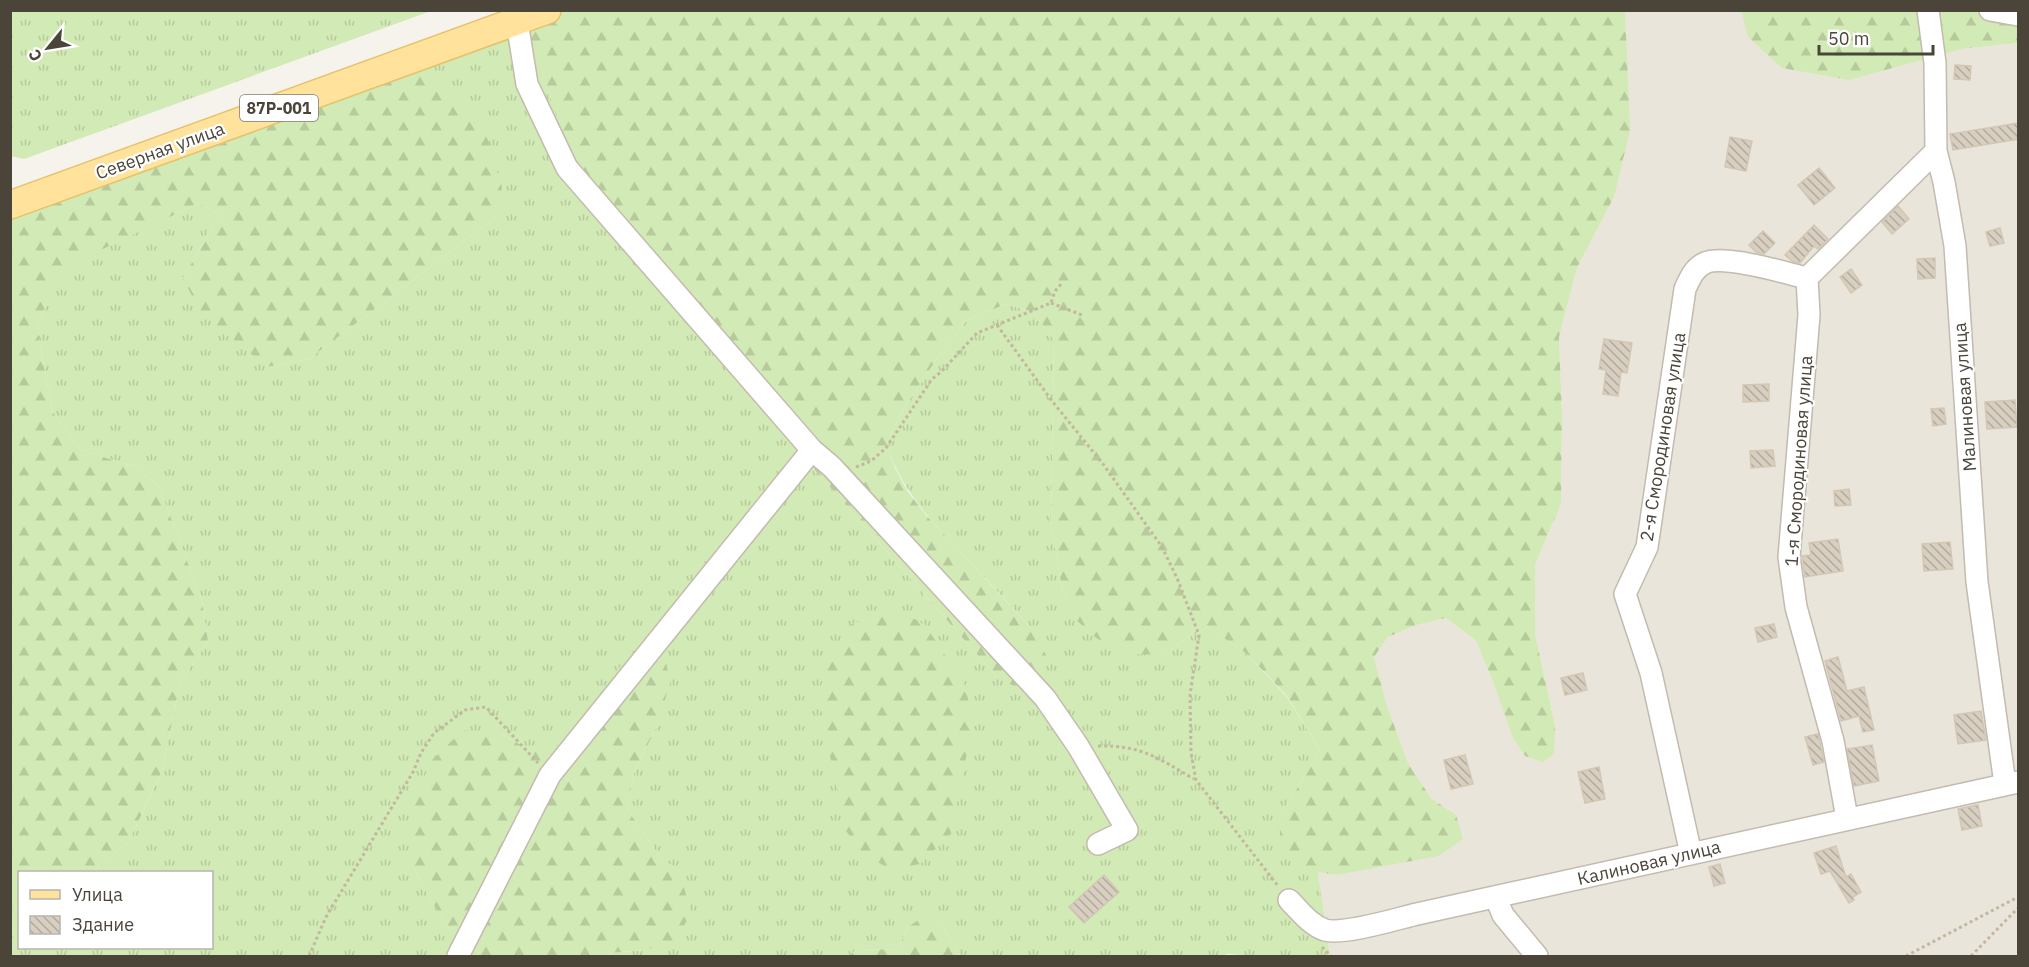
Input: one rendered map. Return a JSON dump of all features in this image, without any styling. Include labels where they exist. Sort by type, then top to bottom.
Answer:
[{"type":"main road","name":"Северная улица","points":[[14,200],[547,10]]},
{"type":"street","name":"Малиновая улица","points":[[1928,10],[1935,63],[1936,151],[1955,246],[1977,582],[2012,783]]},
{"type":"street","points":[[1990,10],[2019,15]]},
{"type":"street","points":[[517,22],[527,84],[567,168],[813,450],[838,474],[1045,698],[1078,746],[1127,830],[1098,844]]},
{"type":"street","points":[[1807,278],[1936,151]]},
{"type":"street","name":"2-я Смородиновая улица","points":[[1691,854],[1651,673],[1625,594],[1647,547],[1685,289],[1693,272],[1706,263],[1725,260],[1807,278]]},
{"type":"street","name":"1-я Смородиновая улица","points":[[1807,278],[1809,315],[1789,557],[1796,607],[1833,741],[1847,818]]},
{"type":"street","points":[[458,957],[550,775],[813,450]]},
{"type":"street","name":"Калиновая улица","points":[[1289,900],[1312,923],[1327,930],[1361,928],[2012,783]]},
{"type":"street","points":[[1496,898],[1503,915],[1537,957]]},
{"type":"path","points":[[1051,303],[1055,291],[1062,283]]},
{"type":"path","points":[[838,474],[871,461],[886,448],[932,379],[976,333],[1051,303],[1082,315]]},
{"type":"path","points":[[997,325],[1052,401],[1103,464],[1162,547],[1177,578],[1199,635],[1190,695],[1191,753],[1196,780]]},
{"type":"path","points":[[309,957],[326,917],[434,733],[465,710],[486,707],[550,775]]},
{"type":"path","points":[[1104,746],[1115,745],[1149,753],[1196,780],[1289,900]]},
{"type":"path","points":[[1906,957],[2019,897]]},
{"type":"path","points":[[1971,957],[2019,908]]},
{"type":"shaded area","points":[[1625,11],[1741,11],[1748,37],[1961,49],[2018,43],[2018,956],[1330,956],[1318,872],[1338,875],[1439,856],[1456,815],[1431,798],[1408,763],[1387,706],[1374,657],[1388,637],[1417,625],[1446,618],[1476,641],[1494,684],[1555,725],[1535,634],[1535,565],[1561,504],[1562,413],[1559,337],[1577,268],[1614,197],[1626,59]]},
{"type":"green space","points":[[11,10],[431,11],[24,159],[11,156]]},
{"type":"green space","points":[[520,11],[1625,11],[1630,130],[1614,197],[1577,268],[1559,337],[1562,413],[1561,504],[1535,565],[1535,634],[1555,725],[1554,754],[1543,762],[1525,756],[1513,738],[1476,641],[1446,618],[1417,625],[1388,637],[1374,657],[1387,706],[1408,763],[1431,798],[1456,815],[1463,839],[1439,856],[1338,875],[1303,870],[1281,846],[1279,819],[1320,750],[1287,696],[1247,654],[1208,627],[1185,639],[1165,655],[1131,654],[1096,638],[1074,618],[1062,589],[1051,521],[1054,340],[1033,312],[1006,304],[967,320],[938,357],[901,413],[886,444],[895,468],[908,492],[926,515],[1033,630],[1046,655],[1041,679],[1023,691],[997,677],[683,320],[628,247],[576,166]]},
{"type":"green space","points":[[1741,11],[2018,11],[2018,43],[1961,49],[1849,80],[1782,68],[1748,37]]},
{"type":"green space","points":[[526,29],[628,247],[683,320],[997,677],[1033,630],[919,505],[901,477],[886,444],[901,413],[938,357],[967,320],[1006,304],[1033,312],[1054,340],[1051,521],[1062,589],[1074,617],[1096,638],[1165,655],[1185,639],[1208,627],[1247,654],[1287,697],[1320,750],[1279,819],[1303,869],[1318,872],[1330,956],[1227,954],[1224,956],[961,956],[941,923],[908,927],[898,949],[856,950],[848,956],[605,956],[611,953],[643,950],[680,873],[658,854],[627,809],[634,773],[657,726],[570,733],[550,750],[530,750],[501,734],[411,862],[430,899],[467,956],[11,956],[11,936],[18,932],[18,949],[213,949],[213,871],[93,871],[128,843],[162,771],[180,683],[208,641],[202,601],[159,486],[135,467],[81,450],[52,411],[37,326],[61,268],[199,203],[219,215],[183,278],[267,367],[309,359],[496,217],[415,72],[11,220],[11,213]]},
{"type":"green space","points":[[415,72],[452,87],[486,134],[502,187],[496,217],[309,359],[267,367],[200,312],[183,278],[219,215],[199,203],[61,269],[37,326],[52,411],[81,450],[135,467],[159,486],[202,601],[208,641],[180,683],[162,771],[128,843],[93,871],[18,871],[18,932],[11,936],[11,220]]},
{"type":"green space","points":[[875,614],[906,614],[925,625],[965,685],[973,722],[951,834],[920,864],[891,870],[861,852],[844,828],[818,692],[846,627]]},
{"type":"green space","points":[[646,645],[664,651],[670,683],[657,726],[634,773],[627,809],[658,854],[680,873],[691,913],[675,942],[605,956],[467,956],[430,899],[411,862],[410,814],[430,762],[463,730],[501,734],[530,750],[550,750],[570,733],[620,667]]},
{"type":"green space","points":[[927,914],[941,923],[961,956],[848,956],[856,950],[898,949],[908,927]]},
{"type":"building","points":[[1955,65],[1971,66],[1970,80],[1954,79]]},
{"type":"building","points":[[2019,123],[2019,139],[1953,150],[1950,134]]},
{"type":"building","points":[[1730,137],[1752,141],[1746,171],[1725,167]]},
{"type":"building","points":[[1819,168],[1835,188],[1814,205],[1798,185]]},
{"type":"building","points":[[1898,206],[1909,219],[1892,234],[1882,222]]},
{"type":"building","points":[[1814,225],[1828,239],[1818,249],[1814,246],[1800,263],[1792,261],[1785,255]]},
{"type":"building","points":[[2000,228],[2004,243],[1990,246],[1986,232]]},
{"type":"building","points":[[1763,231],[1775,243],[1764,254],[1756,252],[1749,245]]},
{"type":"building","points":[[1935,258],[1935,278],[1918,279],[1917,259]]},
{"type":"building","points":[[1851,269],[1862,285],[1851,293],[1840,277]]},
{"type":"building","points":[[1604,339],[1632,343],[1627,373],[1621,372],[1618,396],[1603,394],[1606,370],[1599,369]]},
{"type":"building","points":[[1769,384],[1769,401],[1743,402],[1743,385]]},
{"type":"building","points":[[2015,400],[2017,427],[1987,429],[1985,402]]},
{"type":"building","points":[[1944,408],[1946,424],[1933,426],[1931,409]]},
{"type":"building","points":[[1773,450],[1775,466],[1751,468],[1750,451]]},
{"type":"building","points":[[1849,489],[1851,505],[1835,506],[1834,491]]},
{"type":"building","points":[[1838,539],[1843,571],[1805,577],[1802,556],[1811,555],[1809,543]]},
{"type":"building","points":[[1950,542],[1953,569],[1924,571],[1922,544]]},
{"type":"building","points":[[1774,624],[1777,637],[1758,642],[1755,628]]},
{"type":"building","points":[[1838,657],[1847,691],[1864,687],[1874,730],[1863,732],[1859,716],[1841,721],[1825,661]]},
{"type":"building","points":[[1583,673],[1587,690],[1565,695],[1561,678]]},
{"type":"building","points":[[1981,711],[1986,740],[1958,744],[1954,715]]},
{"type":"building","points":[[1818,734],[1824,762],[1813,765],[1805,737]]},
{"type":"building","points":[[1872,745],[1879,781],[1854,786],[1847,749]]},
{"type":"building","points":[[1465,755],[1473,784],[1451,789],[1444,760]]},
{"type":"building","points":[[1599,767],[1605,799],[1585,803],[1578,772]]},
{"type":"building","points":[[1978,805],[1982,826],[1962,830],[1958,809]]},
{"type":"building","points":[[1836,846],[1846,877],[1851,874],[1861,892],[1849,903],[1830,871],[1821,874],[1814,853]]},
{"type":"building","points":[[1720,864],[1725,883],[1714,886],[1709,867]]},
{"type":"building","points":[[1104,875],[1119,892],[1084,923],[1069,907]]}]
